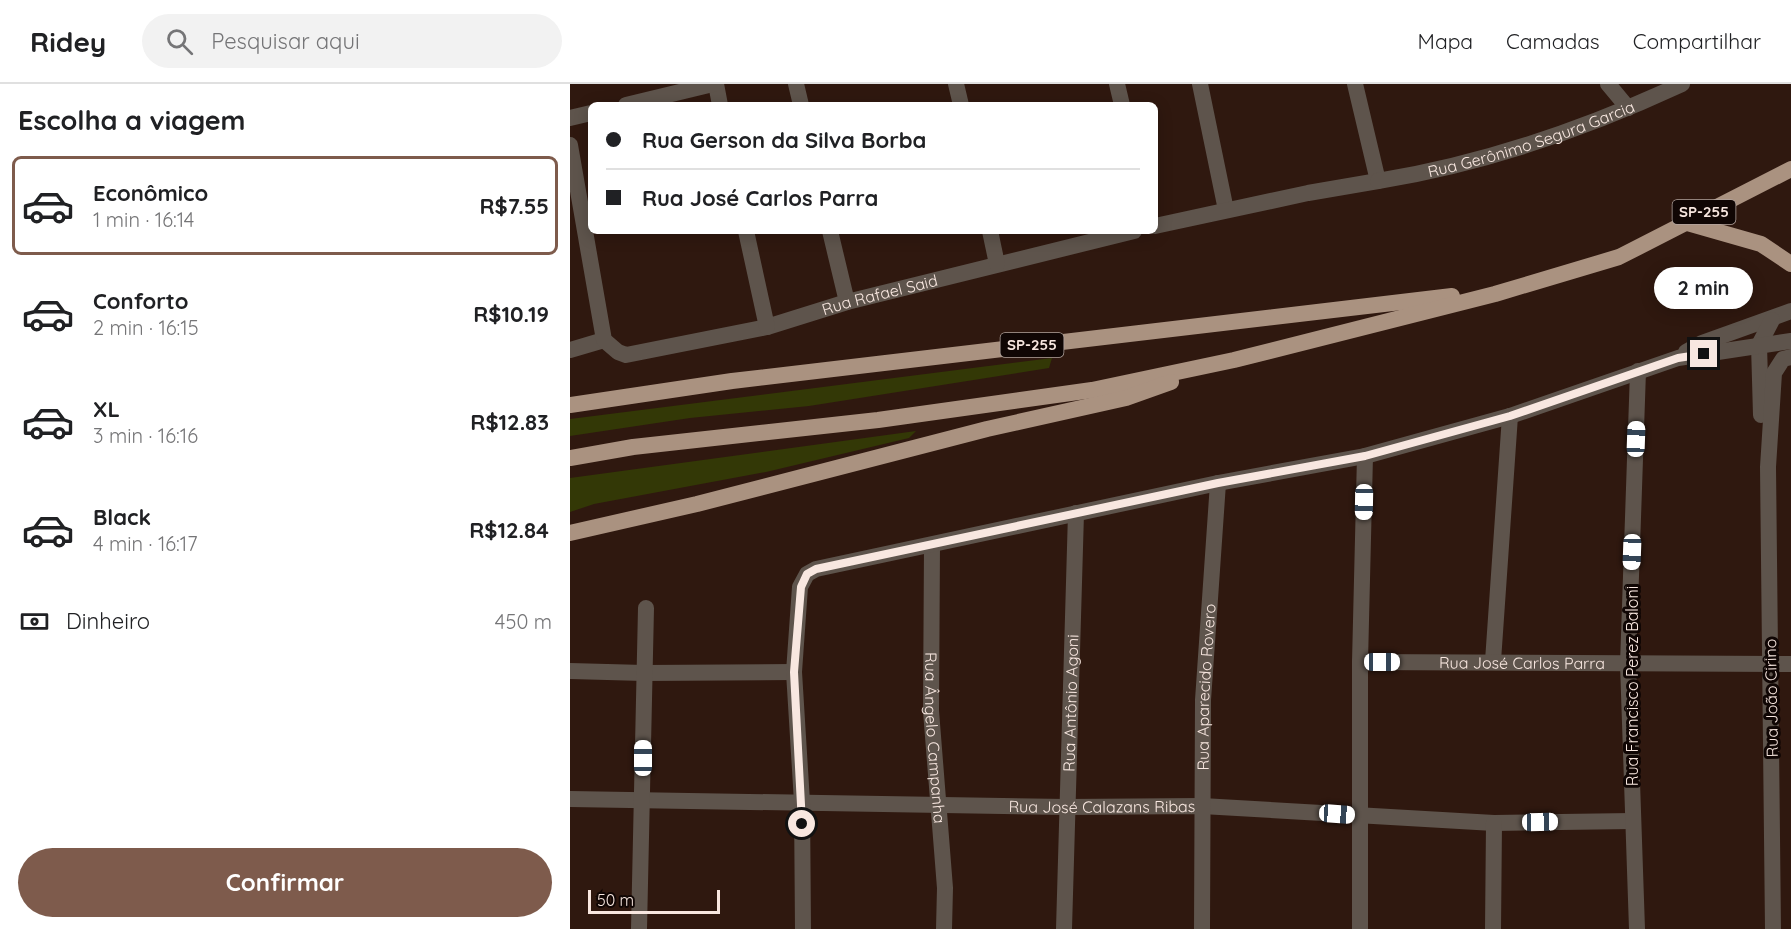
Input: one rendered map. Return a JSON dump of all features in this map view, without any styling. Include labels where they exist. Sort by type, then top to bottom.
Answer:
[{"type":"highway","name":"SP-255","points":[[570,458],[1092,390],[1234,360],[1495,294],[1619,257],[1791,169]]},
{"type":"highway","points":[[1684,222],[1761,244],[1791,264]]},
{"type":"highway","name":"SP-255","points":[[570,405],[743,380],[1238,320],[1462,295],[1495,294]]},
{"type":"highway","name":"SP-255","points":[[570,533],[697,504],[987,429],[1126,398],[1234,360]]},
{"type":"street","points":[[639,102],[714,84],[719,102]]},
{"type":"street","points":[[796,84],[800,102]]},
{"type":"street","points":[[956,84],[960,102]]},
{"type":"street","points":[[1117,84],[1121,102]]},
{"type":"street","points":[[1200,84],[1226,210]]},
{"type":"street","points":[[1158,225],[1378,181],[1355,84]]},
{"type":"street","points":[[1608,84],[1628,108]]},
{"type":"street","name":"Rua Gerônimo Segura Garcia","points":[[1378,181],[1434,172],[1503,153],[1628,108],[1682,84]]},
{"type":"street","points":[[570,118],[588,114]]},
{"type":"street","points":[[570,145],[604,340],[570,350]]},
{"type":"street","points":[[748,234],[766,327]]},
{"type":"street","points":[[831,234],[847,302]]},
{"type":"street","points":[[991,234],[997,264]]},
{"type":"street","name":"Rua Rafael Said","points":[[604,340],[618,352],[626,355],[766,327],[847,302],[1122,234]]},
{"type":"street","points":[[1678,358],[1702,343],[1772,320],[1791,311]]},
{"type":"street","points":[[1768,467],[1760,405],[1759,345],[1772,320]]},
{"type":"street","points":[[803,929],[802,802],[794,672],[801,587],[807,574],[816,569],[932,546],[1076,513],[1218,483],[1365,456],[1510,416],[1678,358],[1791,341]]},
{"type":"street","points":[[1768,467],[1774,373],[1784,359],[1791,357]]},
{"type":"street","name":"Rua Francisco Perez Baloni","points":[[1637,929],[1628,664],[1638,371]]},
{"type":"street","points":[[1493,661],[1510,416]]},
{"type":"street","points":[[1360,929],[1360,662],[1365,456]]},
{"type":"street","name":"Rua João Cirino","points":[[1768,467],[1773,929]]},
{"type":"street","name":"Rua Aparecido Rovero","points":[[1202,929],[1203,700],[1218,483]]},
{"type":"street","name":"Rua Antônio Agoni","points":[[1064,929],[1076,513]]},
{"type":"street","name":"Rua Ângelo Campanha","points":[[932,546],[931,711],[945,888],[944,929]]},
{"type":"street","points":[[639,929],[646,608]]},
{"type":"street","name":"Rua José Carlos Parra","points":[[1360,662],[1791,664]]},
{"type":"street","points":[[570,671],[794,672]]},
{"type":"street","name":"Rua José Calazans Ribas","points":[[570,799],[1066,807],[1202,806],[1494,823],[1633,821]]},
{"type":"street","points":[[1493,929],[1494,823]]},
{"type":"green space","points":[[1052,358],[1049,368],[809,406],[690,418],[570,436],[570,419]]},
{"type":"green space","points":[[916,431],[909,438],[766,472],[594,504],[570,512],[570,478]]},
{"type":"route","points":[[802,824],[794,672],[801,587],[807,574],[816,569],[1218,483],[1365,456],[1510,416],[1678,358],[1704,354]]}]
